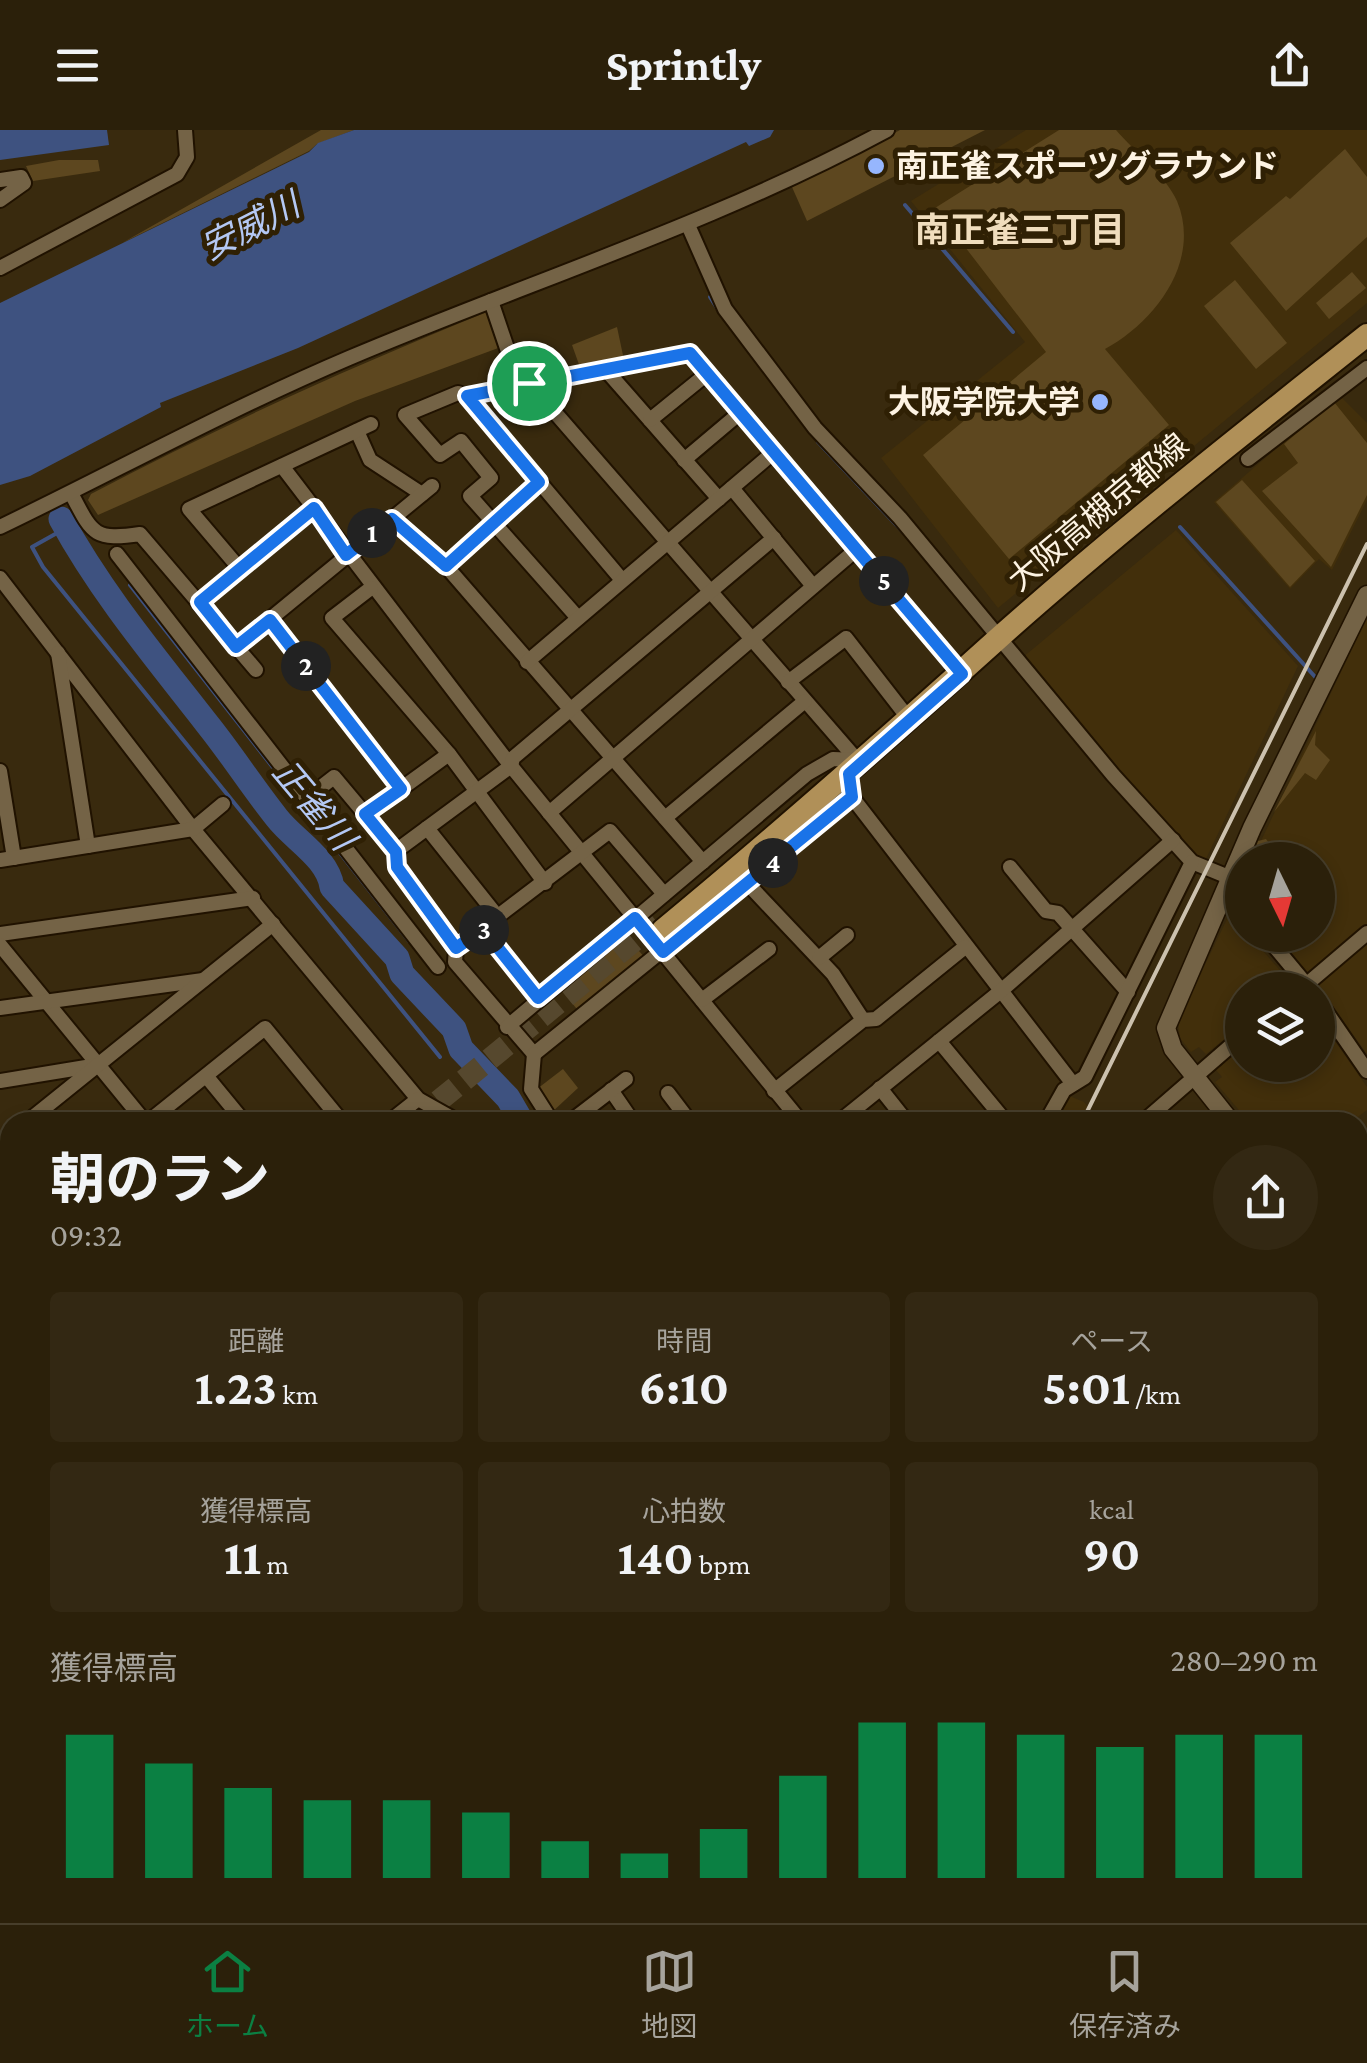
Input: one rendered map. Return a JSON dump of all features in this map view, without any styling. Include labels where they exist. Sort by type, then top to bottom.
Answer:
[{"type":"main road","name":"大阪高槻京都線","points":[[655,930],[859,769],[1001,636],[1194,472],[1367,334]]},
{"type":"street","points":[[0,268],[177,174],[187,157],[185,130]]},
{"type":"street","points":[[0,527],[226,412],[491,301],[688,225],[886,130]]},
{"type":"street","points":[[0,180],[21,177],[24,183],[0,200]]},
{"type":"street","points":[[688,225],[725,309],[815,428],[1001,636],[1113,775],[1192,862],[1225,883]]},
{"type":"street","points":[[491,301],[512,362],[669,541],[859,769],[966,946],[1074,1084]]},
{"type":"street","points":[[578,618],[470,496],[491,478],[462,441],[440,455],[405,414],[458,393],[467,396],[690,353],[962,674]]},
{"type":"street","points":[[1248,459],[1367,368]]},
{"type":"street","points":[[606,370],[719,499]]},
{"type":"street","points":[[650,420],[708,373]]},
{"type":"street","points":[[467,396],[622,580]]},
{"type":"street","points":[[684,460],[741,412]]},
{"type":"street","points":[[236,647],[427,490],[363,460],[364,427],[189,509],[240,569]]},
{"type":"street","points":[[526,662],[774,452]]},
{"type":"street","points":[[282,466],[371,588],[446,678],[511,766],[582,852],[655,930],[702,1000],[792,1112]]},
{"type":"street","points":[[446,566],[539,482]]},
{"type":"street","points":[[732,488],[813,586]]},
{"type":"street","points":[[71,492],[92,531],[109,539],[140,534],[256,670]]},
{"type":"street","points":[[200,602],[314,508]]},
{"type":"street","points":[[392,519],[446,566],[703,862]]},
{"type":"street","points":[[396,852],[511,766],[513,758],[774,538]]},
{"type":"street","points":[[548,812],[857,549]]},
{"type":"street","points":[[117,554],[438,967]]},
{"type":"street","points":[[0,578],[194,829],[418,1098],[441,1112]]},
{"type":"street","points":[[371,588],[332,618],[449,754],[545,883]]},
{"type":"street","points":[[1249,842],[1367,595]]},
{"type":"street","points":[[270,620],[401,789]]},
{"type":"street","points":[[788,682],[846,638],[909,719]]},
{"type":"street","points":[[58,651],[88,846]]},
{"type":"street","points":[[664,818],[805,701]]},
{"type":"street","points":[[365,814],[449,754]]},
{"type":"street","points":[[546,1112],[531,1089],[534,1054],[655,930],[664,894],[820,764],[833,759],[859,769]]},
{"type":"street","points":[[506,1027],[538,998],[655,930],[748,884],[859,769]]},
{"type":"street","points":[[0,771],[7,859],[194,829],[223,804]]},
{"type":"street","points":[[307,798],[334,776],[396,852],[397,867],[456,948],[455,962],[506,1027],[534,1054]]},
{"type":"street","points":[[427,828],[498,918]]},
{"type":"street","points":[[456,948],[610,831],[664,894]]},
{"type":"street","points":[[851,1112],[1002,990],[1173,840]]},
{"type":"street","points":[[1052,1112],[1064,1090],[1086,1077],[1192,862]]},
{"type":"street","points":[[1010,867],[1046,911],[1058,913],[1128,992]]},
{"type":"street","points":[[748,884],[819,958],[862,1012],[863,1020]]},
{"type":"street","points":[[1223,1112],[1173,1048],[1166,1028],[1225,892]]},
{"type":"street","points":[[0,934],[253,898]]},
{"type":"street","points":[[38,1112],[274,924]]},
{"type":"street","points":[[483,929],[538,998]]},
{"type":"street","points":[[1324,972],[1367,933]]},
{"type":"street","points":[[819,958],[847,935]]},
{"type":"street","points":[[0,944],[138,1112]]},
{"type":"street","points":[[774,1091],[863,1020],[876,1019],[966,946]]},
{"type":"street","points":[[1278,952],[1294,972]]},
{"type":"street","points":[[702,1000],[763,958]]},
{"type":"street","points":[[0,1008],[204,980]]},
{"type":"street","points":[[1335,1025],[1367,1071]]},
{"type":"street","points":[[160,1112],[264,1028],[334,1112]]},
{"type":"street","points":[[939,1041],[998,1112]]},
{"type":"street","points":[[1155,1112],[1225,1052]]},
{"type":"street","points":[[0,1081],[98,1064]]},
{"type":"street","points":[[207,1077],[236,1112]]},
{"type":"street","points":[[583,1112],[626,1078]]},
{"type":"street","points":[[880,1088],[899,1112]]},
{"type":"street","points":[[611,1090],[627,1112]]},
{"type":"street","points":[[668,1093],[678,1112]]},
{"type":"street","points":[[400,1112],[418,1098]]},
{"type":"shaded area","points":[[321,130],[354,130],[317,144],[122,243]]},
{"type":"shaded area","name":"南正雀スポーツグラウンド","points":[[900,130],[985,130],[807,221],[792,187]]},
{"type":"shaded area","name":"大阪学院大学","points":[[1026,130],[1367,130],[1367,303],[998,608],[881,458],[1025,342],[911,201]]},
{"type":"shaded area","points":[[1059,130],[1116,130],[1158,173],[1177,201],[1183,223],[1183,246],[1169,287],[1141,323],[1105,349],[1169,425],[1009,559],[923,455],[1046,352],[935,208]]},
{"type":"shaded area","points":[[1345,149],[1367,177],[1367,237],[1286,311],[1230,243],[1286,196],[1290,199]]},
{"type":"shaded area","points":[[59,160],[98,160],[100,171],[33,181],[26,166]]},
{"type":"shaded area","points":[[1352,272],[1366,288],[1329,319],[1316,303]]},
{"type":"shaded area","points":[[1235,280],[1287,343],[1256,369],[1204,306]]},
{"type":"shaded area","points":[[487,312],[501,347],[355,401],[98,515],[88,500],[91,494],[237,421]]},
{"type":"shaded area","points":[[617,327],[624,360],[581,370],[572,345]]},
{"type":"shaded area","points":[[1339,395],[1367,423],[1367,500],[1332,570],[1319,559],[1290,589],[1214,502]]},
{"type":"shaded area","points":[[1334,402],[1367,443],[1367,495],[1331,567],[1262,491],[1298,463],[1284,444]]},
{"type":"shaded area","points":[[1242,480],[1315,561],[1290,587],[1216,502]]},
{"type":"shaded area","points":[[1176,530],[1298,666],[1204,863],[1115,773],[1022,658]]},
{"type":"shaded area","points":[[1367,617],[1367,925],[1335,951],[1335,842],[1261,842]]},
{"type":"shaded area","points":[[1316,731],[1315,745],[1330,760],[1316,780],[1305,773],[1274,812]]},
{"type":"shaded area","points":[[1225,923],[1225,952],[1264,952],[1281,972],[1225,972],[1225,1039],[1206,1054],[1199,1047],[1191,1052],[1180,1038],[1178,1021]]},
{"type":"shaded area","points":[[625,935],[646,959],[580,1013],[560,988]]},
{"type":"shaded area","points":[[1367,942],[1367,1054],[1335,1009],[1335,972],[1330,972]]},
{"type":"shaded area","points":[[1288,952],[1334,952],[1309,972]]},
{"type":"shaded area","points":[[1335,1041],[1367,1087],[1367,1110],[1240,1112],[1215,1082],[1222,1077],[1216,1070],[1225,1062],[1225,1082],[1335,1082]]},
{"type":"shaded area","points":[[563,1069],[578,1088],[552,1112],[537,1089]]},
{"type":"shaded area","points":[[1067,1095],[1084,1102],[1091,1112],[1058,1112]]},
{"type":"water","points":[[0,130],[107,130],[109,145],[0,160]]},
{"type":"water","name":"安威川","points":[[354,130],[774,130],[770,137],[749,146],[746,142],[298,348],[160,403],[161,407],[30,476],[0,485],[0,303],[309,152],[318,143]]},
{"type":"waterway","points":[[905,205],[1013,332]]},
{"type":"waterway","points":[[710,297],[719,311]]},
{"type":"waterway","points":[[818,442],[904,533]]},
{"type":"waterway","name":"正雀川","points":[[61,519],[112,599],[268,807],[317,858],[332,887],[397,958],[402,974],[454,1029],[461,1049],[508,1098],[516,1112]]},
{"type":"waterway","points":[[1180,527],[1317,679]]},
{"type":"waterway","points":[[66,528],[32,547],[43,567],[440,1057]]},
{"type":"waterway","points":[[130,585],[409,941]]},
{"type":"tunnel","points":[[425,1112],[657,922]]},
{"type":"railway","points":[[1087,1112],[1367,544]]},
{"type":"place","name":"南正雀スポーツグラウンド","points":[[876,166]]},
{"type":"place","name":"大阪学院大学","points":[[1100,402]]},
{"type":"district","name":"南正雀三丁目","points":[[1020,230]]},
{"type":"route","points":[[690,353],[962,674],[876,746],[849,774],[852,797],[663,952],[635,918],[538,998],[483,929],[456,948],[397,867],[396,852],[365,814],[401,789],[270,620],[236,647],[200,602],[314,508],[346,555],[392,519],[446,566],[539,482],[467,396],[529,383],[690,353]]}]
